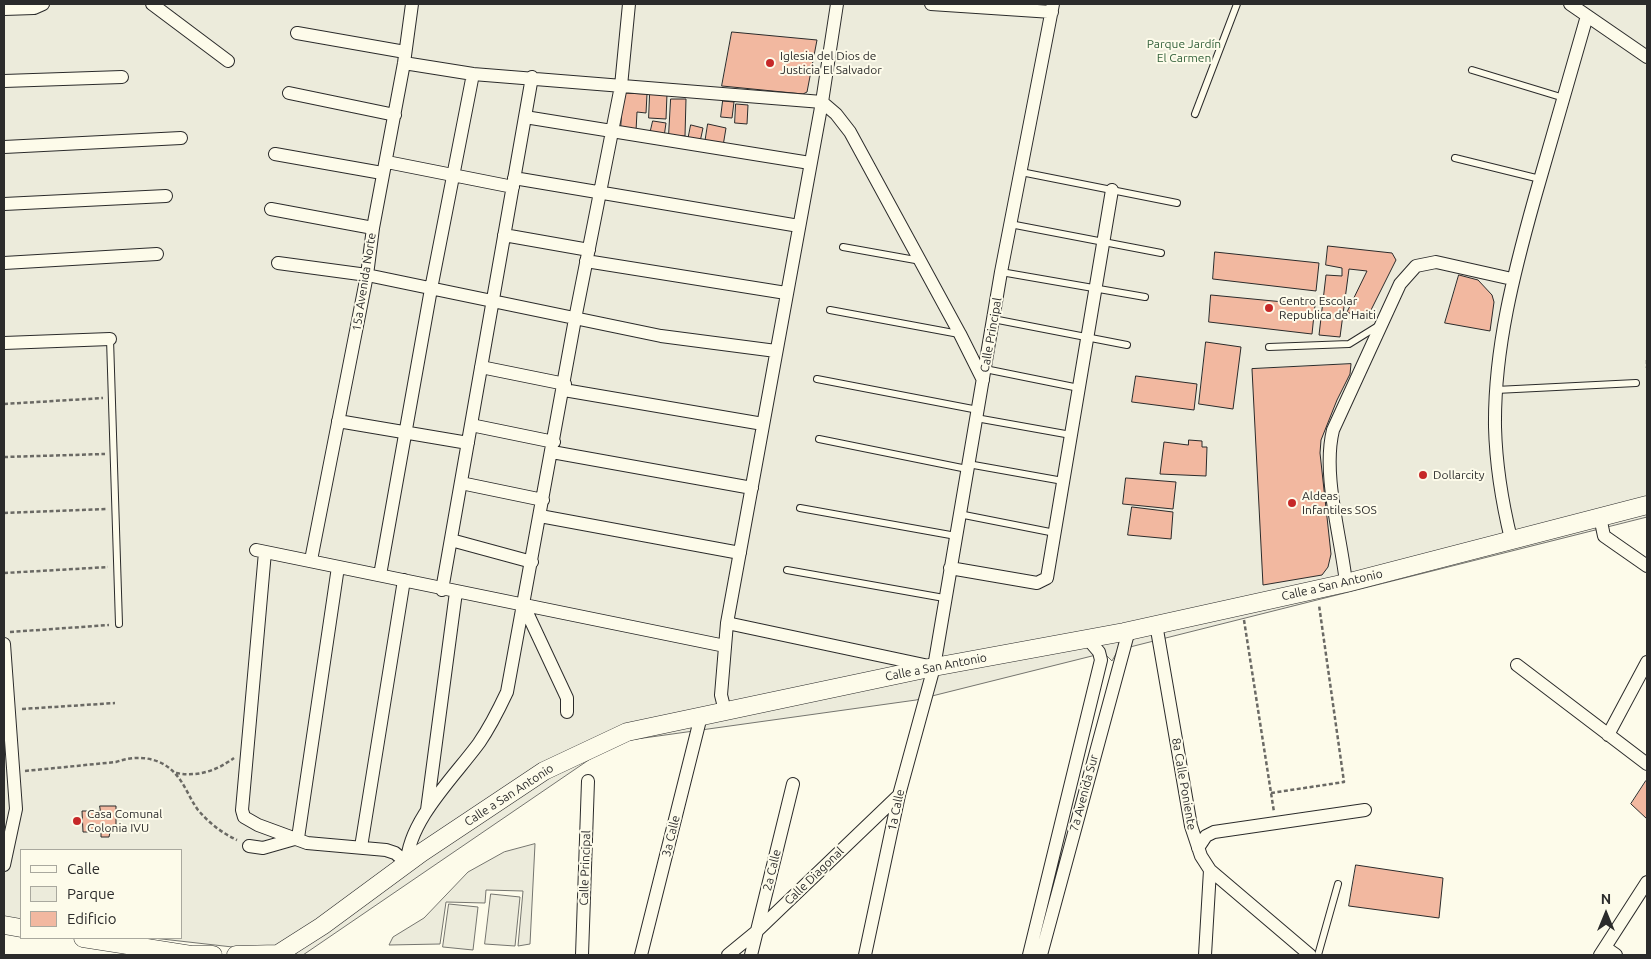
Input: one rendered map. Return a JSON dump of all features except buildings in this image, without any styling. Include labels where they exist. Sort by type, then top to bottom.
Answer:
[{"type":"street","points":[[4,9],[34,8],[43,4]]},
{"type":"street","points":[[152,4],[228,61]]},
{"type":"street","name":"15a Avenida Norte","points":[[311,560],[368,275],[373,228],[405,57],[412,4]]},
{"type":"street","points":[[407,863],[407,849],[426,813],[480,741],[507,692],[575,319],[620,86],[629,4]]},
{"type":"street","points":[[725,710],[721,695],[727,623],[822,102],[837,4]]},
{"type":"street","points":[[931,4],[1053,8]]},
{"type":"street","points":[[1570,4],[1647,57]]},
{"type":"street","name":"Calle Principal","points":[[934,667],[944,598],[1010,224],[1053,8]]},
{"type":"street","points":[[1511,540],[1498,475],[1495,428],[1496,390],[1512,279],[1587,16]]},
{"type":"street","points":[[297,33],[474,74],[532,77],[822,102],[850,132],[984,375]]},
{"type":"street","points":[[380,575],[404,432],[474,74]]},
{"type":"street","points":[[4,81],[122,77]]},
{"type":"street","points":[[442,590],[532,77]]},
{"type":"street","points":[[289,93],[395,114]]},
{"type":"street","points":[[525,117],[810,163]]},
{"type":"street","points":[[4,147],[182,138]]},
{"type":"street","points":[[275,154],[600,193],[799,226]]},
{"type":"street","points":[[950,568],[1043,582],[1047,578],[1112,190]]},
{"type":"street","points":[[4,204],[166,196]]},
{"type":"street","points":[[271,209],[373,228]]},
{"type":"street","points":[[504,234],[587,255],[786,294]]},
{"type":"street","points":[[4,263],[157,254]]},
{"type":"street","points":[[1346,582],[1330,470],[1329,447],[1333,430],[1400,284],[1416,266],[1436,262],[1512,279]]},
{"type":"street","points":[[278,263],[368,275],[661,336],[776,351]]},
{"type":"street","points":[[4,344],[110,339]]},
{"type":"street","points":[[481,367],[564,387],[763,424]]},
{"type":"street","points":[[338,421],[468,443]]},
{"type":"street","points":[[472,424],[553,447],[752,488]]},
{"type":"street","points":[[461,483],[543,500]]},
{"type":"street","name":"Calle a San Antonio","points":[[277,954],[322,926],[407,863],[544,771],[628,732],[934,667],[1129,630],[1242,606],[1346,582],[1647,505]]},
{"type":"street","points":[[540,516],[740,554]]},
{"type":"street","points":[[1600,517],[1604,536],[1647,566]]},
{"type":"street","points":[[451,540],[532,562]]},
{"type":"street","points":[[407,863],[395,853],[361,847],[307,843],[298,838],[258,826],[244,817],[242,810],[260,551],[311,560],[442,590],[524,604],[725,646]]},
{"type":"street","points":[[298,838],[338,567]]},
{"type":"street","points":[[361,847],[404,580]]},
{"type":"street","points":[[426,813],[456,592]]},
{"type":"street","points":[[524,604],[567,698],[567,712]]},
{"type":"street","points":[[727,623],[934,667]]},
{"type":"street","name":"8a Calle Poniente","points":[[1156,624],[1191,826],[1198,848],[1210,870],[1310,955]]},
{"type":"street","name":"7a Avenida Sur","points":[[1041,955],[1129,630]]},
{"type":"street","name":"7a Avenida Sur","points":[[1029,955],[1101,660],[1099,652],[1087,638]]},
{"type":"street","points":[[4,644],[16,809],[8,820],[4,865]]},
{"type":"street","points":[[1608,735],[1647,662]]},
{"type":"street","points":[[1517,665],[1647,764]]},
{"type":"street","name":"1a Calle","points":[[866,955],[899,795],[934,667]]},
{"type":"street","name":"3a Calle","points":[[642,955],[701,716]]},
{"type":"street","name":"Calle Principal","points":[[582,955],[588,781]]},
{"type":"street","name":"2a Calle","points":[[751,955],[792,784]]},
{"type":"street","name":"Calle Diagonal","points":[[728,955],[756,932],[899,795]]},
{"type":"street","points":[[1198,848],[1206,836],[1214,832],[1365,810]]},
{"type":"street","points":[[249,846],[263,848],[298,838]]},
{"type":"street","points":[[1205,955],[1210,870]]},
{"type":"street","points":[[1607,953],[1647,882]]},
{"type":"street","points":[[4,925],[20,928]]},
{"type":"street","points":[[89,939],[191,955],[214,955]]},
{"type":"street","points":[[236,955],[277,954]]},
{"type":"lane","points":[[1195,114],[1237,4]]},
{"type":"lane","points":[[1472,70],[1564,98]]},
{"type":"lane","points":[[1455,158],[1540,180]]},
{"type":"lane","points":[[1021,172],[1177,204]]},
{"type":"lane","points":[[1010,224],[1161,253]]},
{"type":"lane","points":[[843,247],[921,260]]},
{"type":"lane","points":[[1002,272],[1145,297]]},
{"type":"lane","points":[[830,310],[960,334]]},
{"type":"lane","points":[[993,319],[1127,345]]},
{"type":"lane","points":[[1269,347],[1349,344],[1382,324]]},
{"type":"lane","points":[[110,339],[119,624]]},
{"type":"lane","points":[[984,375],[1079,388]]},
{"type":"lane","points":[[817,379],[1071,435]]},
{"type":"lane","points":[[1496,390],[1636,383]]},
{"type":"lane","points":[[819,440],[968,467],[1063,481]]},
{"type":"lane","points":[[800,508],[956,536]]},
{"type":"lane","points":[[959,514],[1055,532]]},
{"type":"lane","points":[[787,570],[944,598]]},
{"type":"lane","points":[[1318,955],[1338,884]]},
{"type":"path","points":[[1647,360],[1647,368]]},
{"type":"path","points":[[4,404],[112,398]]},
{"type":"path","points":[[4,457],[114,454]]},
{"type":"path","points":[[4,513],[116,508]]},
{"type":"path","points":[[4,573],[117,566]]},
{"type":"path","points":[[1271,793],[1344,782],[1317,589]]},
{"type":"path","points":[[1242,606],[1276,823]]},
{"type":"path","points":[[4,632],[109,625]]},
{"type":"path","points":[[9,710],[115,703]]},
{"type":"path","points":[[175,773],[192,775],[214,770],[247,748]]},
{"type":"path","points":[[13,772],[108,763],[126,758],[148,758],[161,762],[175,773],[206,819],[224,833],[249,846]]},
{"type":"green space","name":"Parque Jardín El Carmen","points":[[4,4],[1647,4],[1647,517],[1118,650],[1112,661],[1104,653],[916,700],[615,742],[303,955],[162,939],[182,939],[182,849],[20,849],[20,922],[4,920]]},
{"type":"green space","points":[[535,844],[530,944],[518,946],[523,891],[486,890],[485,903],[446,902],[440,944],[389,945],[393,937],[424,918],[468,872],[504,852]]},
{"type":"green space","points":[[491,894],[520,897],[515,946],[485,944]]},
{"type":"green space","points":[[449,904],[478,907],[473,950],[443,947]]},
{"type":"place","name":"Iglesia del Dios de Justicia El Salvador","points":[[770,63]]},
{"type":"place","name":"Centro Escolar Republica de Haiti","points":[[1269,308]]},
{"type":"place","name":"Dollarcity","points":[[1423,475]]},
{"type":"place","name":"Aldeas Infantiles SOS","points":[[1292,503]]},
{"type":"place","name":"Casa Comunal Colonia IVU","points":[[77,821]]}]
